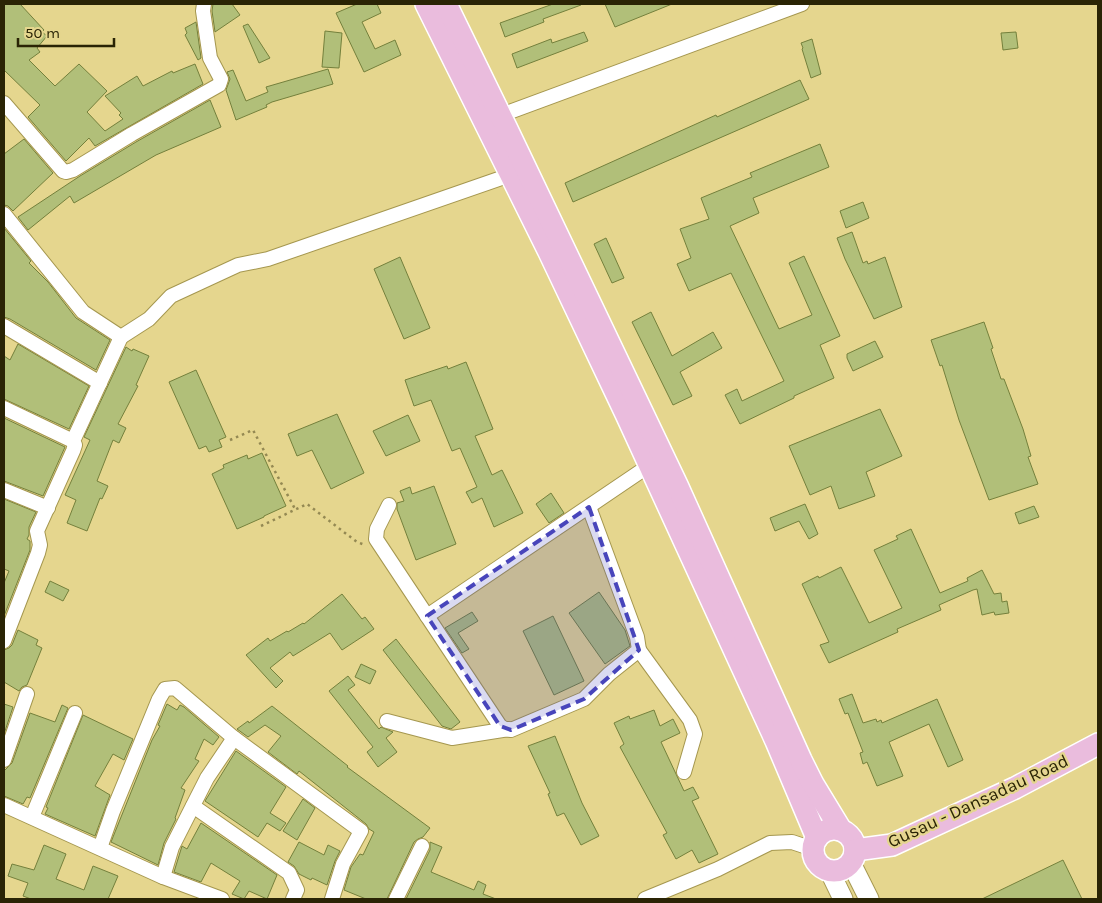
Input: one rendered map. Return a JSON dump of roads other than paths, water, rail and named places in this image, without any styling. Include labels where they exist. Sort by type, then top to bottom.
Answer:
[{"type":"main road","points":[[426,4],[553,261],[650,465],[776,741],[815,843],[815,860],[829,870],[841,870],[853,856]]},
{"type":"main road","points":[[446,4],[501,115],[677,485],[801,760],[841,830],[850,837],[853,856],[868,899]]},
{"type":"main road","name":"Gusau - Dansadau Road","points":[[853,856],[892,845],[1015,788],[1098,744]]},
{"type":"main road","points":[[815,843],[827,830],[841,830]]},
{"type":"main road","points":[[829,870],[843,899]]},
{"type":"street","points":[[4,103],[63,171],[73,170],[219,85],[221,79],[210,58],[203,10],[204,4]]},
{"type":"street","points":[[501,115],[802,4]]},
{"type":"street","points":[[4,641],[38,553],[40,545],[37,531],[73,451],[75,445],[73,441],[121,337],[149,318],[171,296],[238,265],[268,259],[510,175]]},
{"type":"street","points":[[4,214],[83,312],[121,337]]},
{"type":"street","points":[[4,326],[100,383]]},
{"type":"street","points":[[4,408],[73,441]]},
{"type":"street","points":[[428,616],[650,465]]},
{"type":"street","points":[[4,490],[48,508]]},
{"type":"street","points":[[389,505],[376,528],[376,539],[500,726],[509,730]]},
{"type":"street","points":[[589,507],[637,637],[638,650],[690,720],[694,734],[684,772]]},
{"type":"street","points":[[387,721],[452,738],[511,730],[584,699],[609,674],[638,650]]},
{"type":"street","points":[[100,848],[113,811],[159,700],[165,689],[175,688],[234,738],[361,831],[343,864],[332,899]]},
{"type":"street","points":[[4,760],[27,694]]},
{"type":"street","points":[[32,817],[74,714]]},
{"type":"street","points":[[163,876],[172,847],[207,778],[234,738]]},
{"type":"street","points":[[4,805],[163,876],[193,894],[222,899]]},
{"type":"street","points":[[193,806],[289,873],[297,890],[293,899]]},
{"type":"street","points":[[645,899],[718,869],[770,842],[815,843]]},
{"type":"street","points":[[396,899],[422,846]]}]
